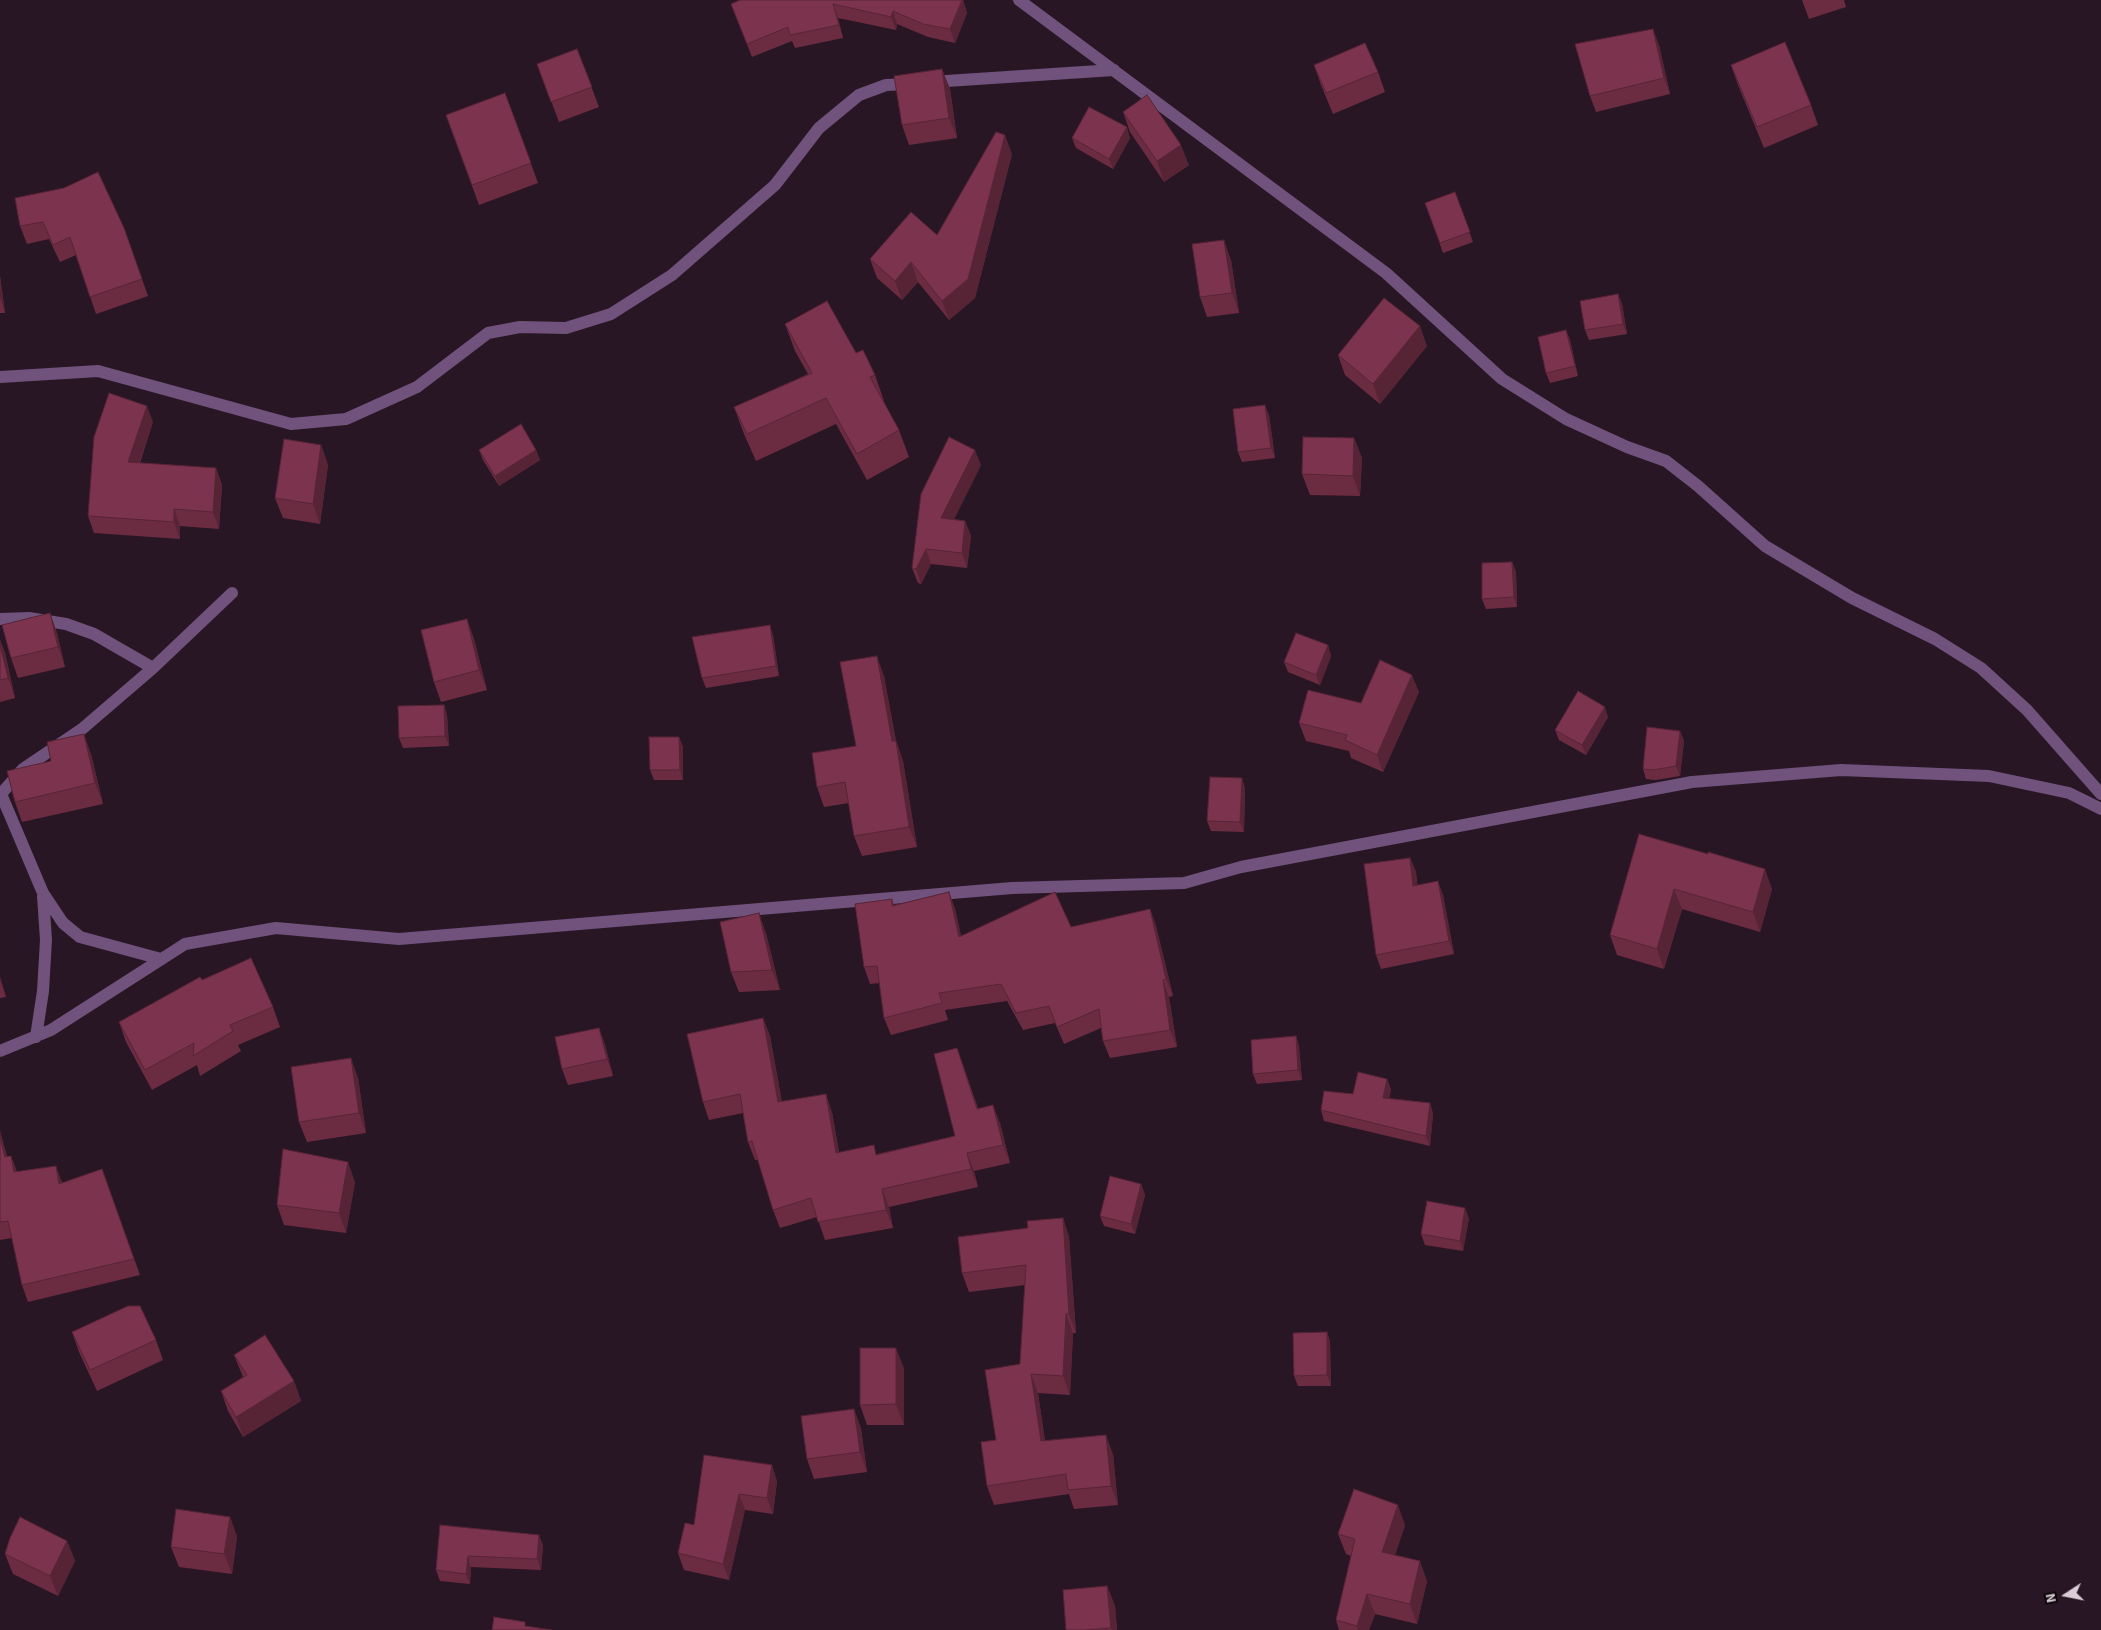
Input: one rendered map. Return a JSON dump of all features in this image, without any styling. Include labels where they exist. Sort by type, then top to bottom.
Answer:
[{"type":"street","points":[[1019,0],[1386,273],[1502,378],[1566,418],[1627,447],[1666,461],[1698,486],[1765,546],[1852,598],[1935,639],[1981,668],[2027,710],[2101,794]]},
{"type":"street","points":[[0,376],[98,371],[291,424],[346,419],[417,387],[488,334],[520,327],[566,328],[611,314],[634,300],[672,275],[775,185],[819,128],[859,95],[886,85],[1114,70]]},
{"type":"street","points":[[161,959],[80,937],[63,923],[42,893],[1,795],[23,769],[82,729],[153,668],[232,593]]},
{"type":"street","points":[[0,618],[29,618],[66,624],[94,634],[153,668]]},
{"type":"street","points":[[0,1051],[51,1030],[185,944],[276,928],[398,939],[1012,888],[1184,883],[1240,867],[1692,782],[1841,770],[1989,776],[2069,793],[2101,809]]},
{"type":"street","points":[[36,1037],[44,991],[46,940],[42,893]]},
{"type":"building","points":[[740,0],[962,0],[950,29],[923,24],[893,11],[891,17],[833,4],[839,25],[790,35],[788,27],[747,44],[731,4]]},
{"type":"building","points":[[1653,29],[1664,78],[1590,96],[1575,44]]},
{"type":"building","points":[[1785,42],[1811,105],[1757,127],[1731,65]]},
{"type":"building","points":[[1365,43],[1378,72],[1326,93],[1314,65]]},
{"type":"building","points":[[577,49],[592,87],[551,102],[537,64]]},
{"type":"building","points":[[942,69],[949,118],[902,125],[894,76]]},
{"type":"building","points":[[505,93],[531,163],[472,185],[446,115]]},
{"type":"building","points":[[1147,95],[1181,145],[1157,161],[1123,112]]},
{"type":"building","points":[[1089,107],[1127,127],[1109,159],[1072,138]]},
{"type":"building","points":[[996,132],[1005,135],[968,279],[942,301],[911,262],[895,281],[870,259],[911,212],[937,235]]},
{"type":"building","points":[[98,172],[124,228],[142,279],[90,297],[70,237],[53,245],[43,222],[20,226],[15,198],[64,188]]},
{"type":"building","points":[[1455,192],[1470,232],[1440,243],[1425,203]]},
{"type":"building","points":[[1224,240],[1232,293],[1200,297],[1192,244]]},
{"type":"building","points":[[1618,294],[1623,324],[1585,330],[1580,301]]},
{"type":"building","points":[[1384,298],[1420,326],[1373,384],[1338,355]]},
{"type":"building","points":[[827,301],[856,353],[863,350],[875,375],[870,377],[899,430],[857,454],[826,398],[747,434],[734,407],[812,373],[785,324]]},
{"type":"building","points":[[1566,330],[1575,366],[1546,373],[1538,337]]},
{"type":"building","points":[[109,393],[147,406],[128,462],[216,468],[213,512],[174,509],[174,522],[88,516],[94,437]]},
{"type":"building","points":[[1265,405],[1271,448],[1238,452],[1233,409]]},
{"type":"building","points":[[521,424],[536,450],[495,476],[479,450]]},
{"type":"building","points":[[949,437],[975,450],[941,518],[965,521],[962,553],[926,549],[916,569],[912,568],[921,494]]},
{"type":"building","points":[[1303,437],[1354,438],[1353,476],[1302,474]]},
{"type":"building","points":[[284,439],[321,445],[313,504],[275,498]]},
{"type":"building","points":[[1512,562],[1514,597],[1482,599],[1482,563]]},
{"type":"building","points":[[50,613],[58,647],[11,658],[2,625]]},
{"type":"building","points":[[467,619],[479,670],[434,682],[421,630]]},
{"type":"building","points":[[770,625],[776,666],[702,678],[692,637]]},
{"type":"building","points":[[1296,633],[1328,645],[1316,675],[1284,662]]},
{"type":"building","points":[[0,644],[8,678],[0,680]]},
{"type":"building","points":[[877,656],[892,741],[896,741],[909,827],[854,836],[845,782],[817,787],[812,753],[856,746],[840,662]]},
{"type":"building","points":[[1380,660],[1412,675],[1377,755],[1345,740],[1347,735],[1299,723],[1308,690],[1361,703]]},
{"type":"building","points":[[1578,691],[1605,707],[1582,745],[1555,730]]},
{"type":"building","points":[[444,705],[445,736],[399,738],[398,706]]},
{"type":"building","points":[[1647,727],[1680,731],[1676,766],[1653,770],[1643,769]]},
{"type":"building","points":[[84,734],[95,783],[15,802],[7,771],[51,761],[47,742]]},
{"type":"building","points":[[649,737],[679,737],[680,770],[650,770]]},
{"type":"building","points":[[1210,777],[1242,778],[1240,822],[1207,821]]},
{"type":"building","points":[[1639,834],[1765,869],[1753,912],[1674,889],[1657,949],[1610,935]]},
{"type":"building","points":[[1410,858],[1413,886],[1438,881],[1449,941],[1376,955],[1364,864]]},
{"type":"building","points":[[949,892],[959,937],[1055,892],[1071,927],[1150,909],[1166,979],[1163,980],[1170,1030],[1103,1041],[1099,1009],[1057,1027],[1049,1006],[1016,1013],[1001,984],[939,993],[942,1003],[884,1018],[877,966],[864,967],[855,904],[892,899],[892,906]]},
{"type":"building","points":[[759,913],[772,970],[731,972],[720,922]]},
{"type":"building","points":[[251,958],[273,1007],[230,1025],[233,1031],[193,1056],[194,1043],[145,1070],[119,1022],[200,977],[202,980]]},
{"type":"building","points":[[763,1018],[778,1102],[826,1094],[836,1153],[874,1145],[876,1155],[955,1136],[934,1054],[957,1048],[977,1109],[993,1105],[1003,1145],[967,1153],[971,1169],[882,1189],[886,1210],[818,1222],[811,1198],[773,1210],[752,1141],[748,1142],[740,1094],[703,1102],[687,1034]]},
{"type":"building","points":[[599,1028],[607,1059],[562,1069],[555,1037]]},
{"type":"building","points":[[1296,1036],[1298,1070],[1253,1074],[1251,1040]]},
{"type":"building","points":[[351,1058],[359,1113],[299,1122],[291,1067]]},
{"type":"building","points":[[1358,1072],[1387,1079],[1383,1098],[1430,1103],[1426,1136],[1321,1110],[1324,1091],[1353,1094]]},
{"type":"building","points":[[0,1137],[5,1157],[11,1156],[14,1172],[56,1166],[59,1184],[102,1169],[134,1259],[22,1285],[8,1221],[0,1222]]},
{"type":"building","points":[[283,1149],[348,1162],[339,1213],[277,1205]]},
{"type":"building","points":[[1110,1176],[1141,1184],[1131,1224],[1100,1216]]},
{"type":"building","points":[[1427,1201],[1465,1208],[1460,1241],[1421,1234]]},
{"type":"building","points":[[1063,1218],[1069,1314],[1066,1314],[1063,1376],[1031,1374],[1041,1441],[1106,1435],[1111,1486],[1068,1490],[1066,1474],[987,1486],[981,1442],[996,1440],[985,1370],[1020,1364],[1026,1265],[962,1273],[958,1237],[1028,1228],[1027,1221]]},
{"type":"building","points":[[128,1306],[140,1306],[156,1340],[90,1370],[72,1332]]},
{"type":"building","points":[[1327,1332],[1327,1375],[1294,1376],[1293,1333]]},
{"type":"building","points":[[265,1335],[294,1381],[236,1417],[221,1391],[247,1375],[234,1355]]},
{"type":"building","points":[[860,1348],[896,1348],[896,1404],[860,1405]]},
{"type":"building","points":[[854,1409],[860,1452],[807,1459],[801,1416]]},
{"type":"building","points":[[704,1455],[772,1465],[767,1498],[739,1494],[723,1564],[678,1553],[685,1523],[694,1525]]},
{"type":"building","points":[[1354,1489],[1398,1505],[1382,1552],[1420,1561],[1410,1604],[1367,1594],[1357,1626],[1336,1620],[1355,1539],[1338,1534]]},
{"type":"building","points":[[176,1509],[230,1517],[224,1554],[171,1547]]},
{"type":"building","points":[[20,1517],[67,1541],[50,1576],[5,1554]]},
{"type":"building","points":[[440,1525],[539,1535],[537,1559],[468,1556],[466,1574],[436,1570]]},
{"type":"building","points":[[1107,1586],[1111,1628],[1066,1630],[1063,1590]]},
{"type":"building","points":[[494,1617],[525,1622],[525,1626],[552,1630],[492,1630]]}]
